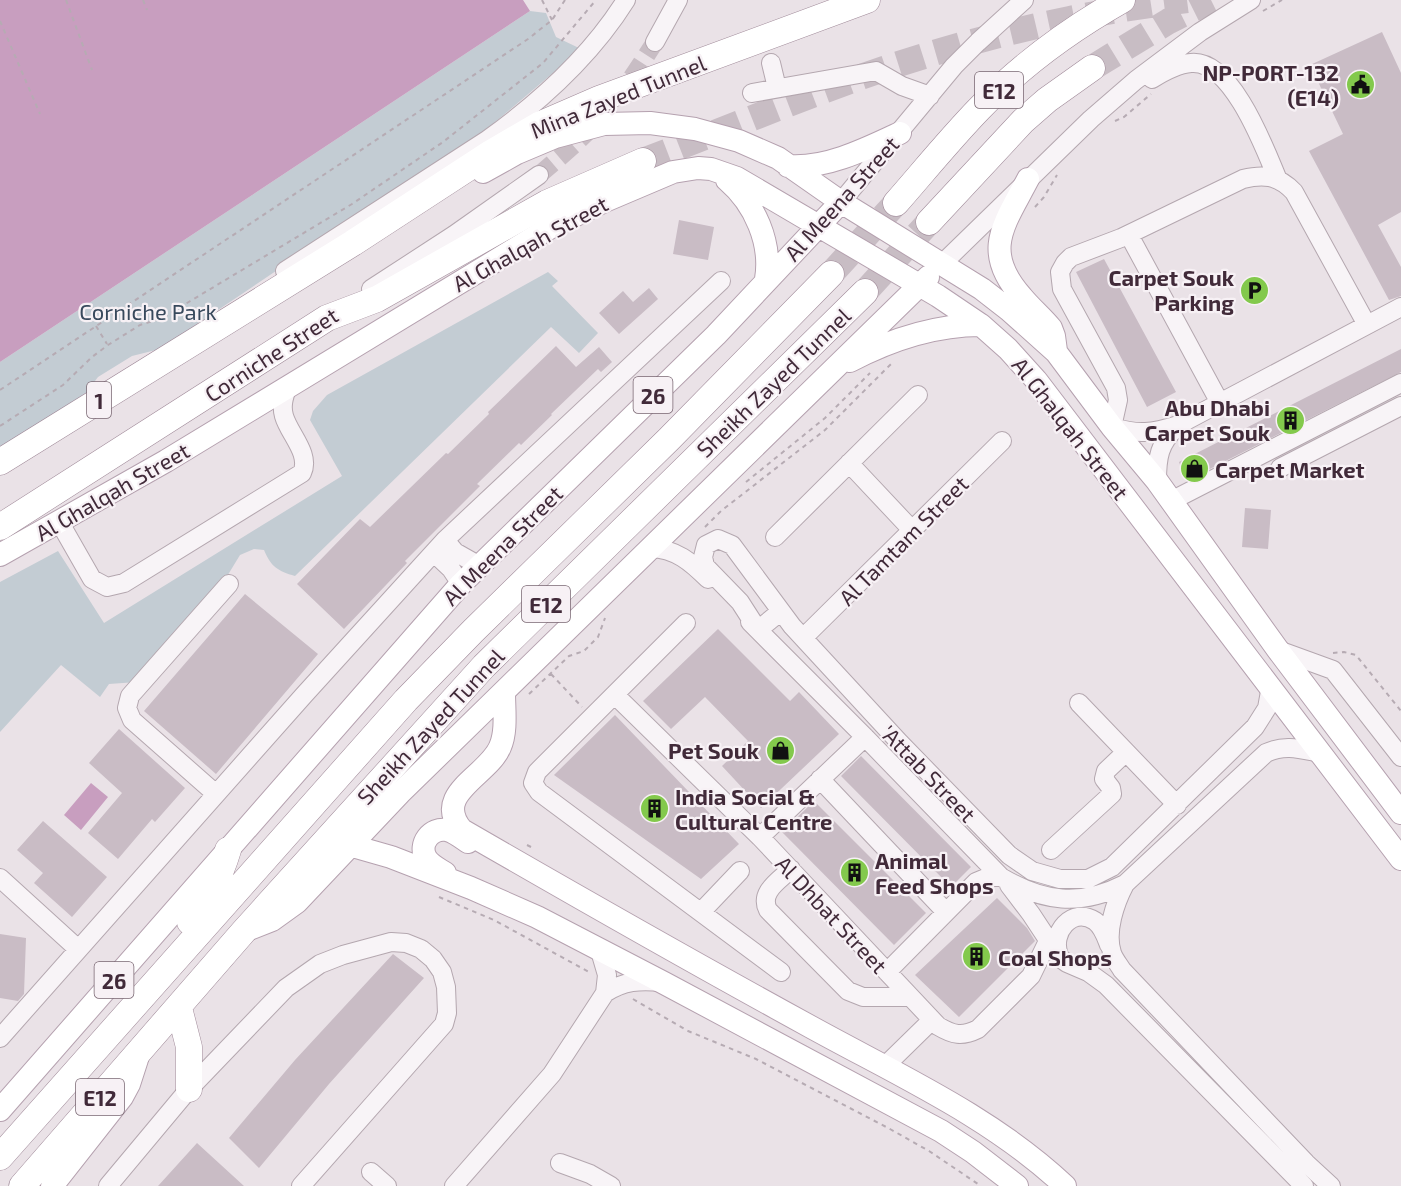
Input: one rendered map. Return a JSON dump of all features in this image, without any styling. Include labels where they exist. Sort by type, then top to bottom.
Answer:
[{"type":"highway","name":"Mina Zayed Tunnel","points":[[353,243],[491,153],[539,125],[599,99],[867,0]]},
{"type":"highway","name":"E12","points":[[896,203],[980,108],[1011,79],[1077,28],[1122,0]]},
{"type":"highway","name":"E12","points":[[929,222],[1023,121],[1047,100],[1092,68]]},
{"type":"highway","points":[[327,318],[377,299],[536,209],[578,188],[643,161]]},
{"type":"highway","name":"1","points":[[0,462],[353,243]]},
{"type":"highway","name":"Sheikh Zayed Tunnel","points":[[0,1157],[374,735],[439,665],[628,481],[831,274]]},
{"type":"highway","name":"Sheikh Zayed Tunnel","points":[[22,1186],[244,931],[484,666],[865,292]]},
{"type":"highway","name":"Corniche Street","points":[[0,527],[327,318]]},
{"type":"highway","points":[[110,1033],[121,1006],[208,898],[223,867],[228,850]]},
{"type":"highway","points":[[178,1008],[189,1047],[189,1089]]},
{"type":"main road","name":"Al Ghalqah Street","points":[[353,243],[422,210],[517,153],[555,137],[604,124],[650,123],[719,134],[778,158],[833,196],[951,269],[1009,310],[1056,352],[1171,501],[1278,650],[1401,813]]},
{"type":"main road","points":[[788,166],[816,165],[862,150],[905,127]]},
{"type":"main road","name":"Al Ghalqah Street","points":[[0,555],[60,523],[287,388],[551,227],[673,172],[698,168],[711,169],[737,178],[929,291],[981,326],[1008,349],[1036,380],[1401,859]]},
{"type":"main road","points":[[711,169],[738,190],[750,209],[767,246],[766,279]]},
{"type":"main road","points":[[1028,179],[1001,233],[999,251],[1006,274],[1013,286],[1051,328],[1056,352]]},
{"type":"main road","name":"Al Meena Street","points":[[0,1110],[478,565],[680,371],[766,279],[822,209],[826,200],[833,196]]},
{"type":"main road","points":[[244,931],[285,912],[297,902],[349,846],[515,695],[651,548],[830,372],[929,291],[939,289],[951,269]]},
{"type":"main road","points":[[830,372],[874,350],[928,331],[944,327],[981,326]]},
{"type":"main road","points":[[515,695],[501,745],[495,757],[457,795],[453,810],[454,817],[462,830],[670,950],[955,1105],[1027,1153],[1065,1186]]},
{"type":"main road","points":[[471,888],[428,862],[424,848],[429,835],[437,830],[447,830],[487,852],[503,853]]},
{"type":"main road","points":[[349,846],[391,857],[537,917],[949,1136],[1017,1186]]},
{"type":"main road","points":[[52,1186],[122,1097],[129,1084],[139,1053]]},
{"type":"main road","points":[[866,1091],[884,1067]]},
{"type":"street","points":[[198,338],[248,296],[513,122],[560,79],[602,33],[626,0]]},
{"type":"street","points":[[655,42],[678,0]]},
{"type":"street","name":"Al Meena Street","points":[[833,196],[905,127],[978,42],[1024,0]]},
{"type":"street","points":[[951,269],[963,246],[1091,119],[1136,80],[1200,32],[1251,0]]},
{"type":"street","points":[[771,63],[777,88]]},
{"type":"street","points":[[1091,119],[1123,104],[1154,77],[1191,63],[1203,64],[1230,85],[1245,107],[1278,180]]},
{"type":"street","points":[[752,93],[870,71],[881,73],[894,82],[930,96]]},
{"type":"street","points":[[894,82],[905,100],[905,127]]},
{"type":"street","name":"Corniche Street","points":[[327,318],[454,235],[539,175]]},
{"type":"street","points":[[1367,325],[1294,192],[1278,180],[1259,175],[1243,180],[1129,235],[1071,257],[1060,272],[1062,289],[1116,388],[1118,400],[1112,427],[1143,434],[1178,425],[1220,403],[1401,307]]},
{"type":"street","points":[[1129,235],[1220,403]]},
{"type":"street","points":[[0,1038],[216,794],[440,547],[722,281]]},
{"type":"street","points":[[1171,501],[1401,384]]},
{"type":"street","points":[[60,523],[92,579],[107,587],[124,583],[302,473],[304,458],[284,417],[283,402],[287,388]]},
{"type":"street","points":[[775,537],[918,395]]},
{"type":"street","points":[[1280,468],[1401,406]]},
{"type":"street","points":[[1156,481],[1159,449],[1178,425]]},
{"type":"street","name":"Al Tamtam Street","points":[[804,638],[1002,441]]},
{"type":"street","points":[[849,463],[912,530]]},
{"type":"street","name":"'Attab Street","points":[[758,630],[740,602],[705,566],[703,557],[709,543],[723,540],[732,544],[780,612],[900,743],[1000,847],[1019,864],[1032,871],[1060,879],[1088,879],[1112,867],[1255,727],[1267,708],[1271,686]]},
{"type":"street","points":[[440,547],[455,552],[478,565]]},
{"type":"street","points":[[440,547],[461,584]]},
{"type":"street","name":"'Attab Street","points":[[651,548],[674,552],[687,559],[865,736],[1001,877],[1065,961],[1088,972],[1106,985],[1304,1186]]},
{"type":"street","points":[[216,794],[132,720],[127,708],[130,696],[230,584]]},
{"type":"street","points":[[758,630],[780,612]]},
{"type":"street","points":[[686,623],[537,772],[534,777],[535,788],[781,972]]},
{"type":"street","points":[[1278,650],[1333,670],[1401,757]]},
{"type":"street","name":"Al Dhbat Street","points":[[615,695],[760,837],[932,1020],[948,1032],[959,1035],[969,1034],[978,1029],[1031,976],[1048,941]]},
{"type":"street","points":[[1078,702],[1177,805]]},
{"type":"street","points":[[760,837],[865,736]]},
{"type":"street","name":"'Attab Street","points":[[1001,877],[1041,896],[1069,900],[1098,896],[1125,884],[1266,753],[1276,748],[1288,747],[1320,753]]},
{"type":"street","points":[[1052,850],[1110,796],[1112,790],[1105,781],[1104,773],[1126,752]]},
{"type":"street","points":[[820,779],[945,911]]},
{"type":"street","points":[[976,882],[981,856]]},
{"type":"street","points":[[791,869],[767,893],[765,902],[768,910],[848,991],[862,997],[910,997]]},
{"type":"street","points":[[701,912],[740,871]]},
{"type":"street","points":[[887,972],[976,882],[988,877],[1001,877]]},
{"type":"street","points":[[0,878],[78,949]]},
{"type":"street","name":"'Attab Street","points":[[1111,950],[1113,915],[1125,884]]},
{"type":"street","points":[[1065,961],[1056,948],[1059,930],[1066,922],[1074,918],[1084,917],[1093,920],[1104,932],[1114,957],[1130,980],[1305,1163],[1331,1186]]},
{"type":"street","points":[[108,1186],[189,1089],[286,988],[320,964],[342,955],[391,942],[406,943],[421,949],[433,959],[442,972],[446,987],[447,1013],[444,1024],[301,1186]]},
{"type":"street","points":[[454,1186],[552,1074],[605,993],[607,975],[600,951]]},
{"type":"street","name":"Al Dhbat Street","points":[[1031,976],[1065,961]]},
{"type":"street","points":[[605,993],[626,982],[664,983]]},
{"type":"street","points":[[884,1067],[932,1020]]},
{"type":"street","points":[[560,1163],[590,1174],[611,1186]]},
{"type":"street","points":[[371,1172],[387,1186]]},
{"type":"path","points":[[66,0],[92,70]]},
{"type":"path","points":[[143,0],[147,10]]},
{"type":"path","points":[[542,0],[552,20]]},
{"type":"path","points":[[0,390],[528,39],[552,20],[565,0]]},
{"type":"path","points":[[0,426],[63,385],[108,345],[140,325],[162,318],[342,210],[443,142],[543,63],[596,0]]},
{"type":"path","points":[[0,21],[40,114]]},
{"type":"path","points":[[1113,121],[1124,117],[1157,89]]},
{"type":"path","points":[[1028,214],[1044,197],[1061,170]]},
{"type":"path","points":[[96,326],[108,345]]},
{"type":"path","points":[[702,530],[825,430],[897,360]]},
{"type":"path","points":[[743,484],[825,418],[871,371]]},
{"type":"path","points":[[709,523],[712,514]]},
{"type":"path","points":[[515,695],[551,674],[569,656],[584,651],[598,637],[605,616]]},
{"type":"path","points":[[1319,664],[1333,652],[1356,655],[1401,711]]},
{"type":"path","points":[[551,674],[592,718]]},
{"type":"path","points":[[527,845],[535,849]]},
{"type":"path","points":[[494,920],[578,964],[594,975]]},
{"type":"path","points":[[629,996],[688,1031],[756,1059],[890,1129],[929,1151],[981,1186]]},
{"type":"green space","name":"Corniche Park","points":[[530,11],[546,13],[556,37],[581,49],[487,129],[160,349],[132,356],[98,377],[86,393],[0,448],[0,362]]},
{"type":"green space","points":[[548,272],[558,281],[552,286],[598,333],[579,353],[551,327],[295,576],[276,568],[269,561],[264,550],[254,549],[240,555],[226,578],[137,682],[109,684],[100,697],[61,665],[0,732],[0,582],[58,551],[104,623],[342,476],[310,420],[313,411],[327,395]]},
{"type":"shaded area","points":[[0,0],[523,0],[530,11],[0,362]]},
{"type":"shaded area","points":[[91,783],[108,797],[81,830],[64,815]]},
{"type":"building","points":[[1382,32],[1401,73],[1401,212],[1378,225],[1401,267],[1401,296],[1389,300],[1309,151],[1343,134],[1310,65]]},
{"type":"building","points":[[679,220],[714,227],[708,260],[673,254]]},
{"type":"building","name":"Abu Dhabi Carpet Souk","points":[[1104,259],[1176,392],[1147,407],[1076,272]]},
{"type":"building","points":[[649,288],[658,299],[619,334],[599,313],[623,291],[633,302]]},
{"type":"building","points":[[556,346],[576,367],[599,347],[612,362],[601,372],[598,369],[521,445],[519,443],[477,484],[480,486],[405,561],[407,563],[344,629],[297,584],[360,519],[370,527],[446,453],[448,454]]},
{"type":"building","name":"Abu Dhabi Carpet Souk","points":[[1401,349],[1401,372],[1186,481],[1179,462]]},
{"type":"building","points":[[1245,508],[1271,510],[1268,549],[1242,547]]},
{"type":"building","points":[[245,594],[318,654],[216,774],[144,711]]},
{"type":"building","points":[[718,629],[790,701],[799,692],[839,734],[761,808],[722,766],[748,741],[705,697],[671,729],[643,701]]},
{"type":"building","name":"India Social & Cultural Centre","points":[[615,715],[739,844],[701,879],[554,775]]},
{"type":"building","points":[[119,729],[185,788],[155,822],[152,819],[118,859],[88,833],[122,793],[89,763]]},
{"type":"building","points":[[861,756],[971,867],[951,887],[841,776]]},
{"type":"building","name":"Animal Feed Shops","points":[[814,801],[926,913],[894,945],[782,832]]},
{"type":"building","points":[[43,821],[107,877],[72,917],[34,883],[43,873],[17,850]]},
{"type":"building","name":"Coal Shops","points":[[997,898],[1027,928],[1035,941],[959,1017],[915,975]]},
{"type":"building","points":[[0,934],[26,938],[24,994],[18,1001],[0,998]]},
{"type":"building","points":[[393,954],[424,978],[329,1084],[259,1168],[229,1138],[295,1060]]},
{"type":"building","points":[[197,1143],[244,1186],[158,1186]]},
{"type":"tunnel","points":[[643,161],[821,92],[930,54],[1014,31],[1100,13],[1187,0]]},
{"type":"tunnel","points":[[1092,68],[1169,21],[1211,0]]},
{"type":"tunnel","points":[[539,175],[573,146],[611,106],[655,42]]},
{"type":"tunnel","points":[[831,274],[896,203]]},
{"type":"tunnel","points":[[865,292],[929,222]]},
{"type":"place","name":"NP-PORT-132 (E14)","points":[[1360,85]]},
{"type":"place","name":"Carpet Souk Parking","points":[[1255,290]]},
{"type":"place","name":"Abu Dhabi Carpet Souk","points":[[1291,420]]},
{"type":"place","name":"Carpet Market","points":[[1194,469]]},
{"type":"place","name":"Pet Souk","points":[[780,750]]},
{"type":"place","name":"India Social & Cultural Centre","points":[[654,809]]},
{"type":"place","name":"Animal Feed Shops","points":[[854,873]]},
{"type":"place","name":"Coal Shops","points":[[977,957]]}]
